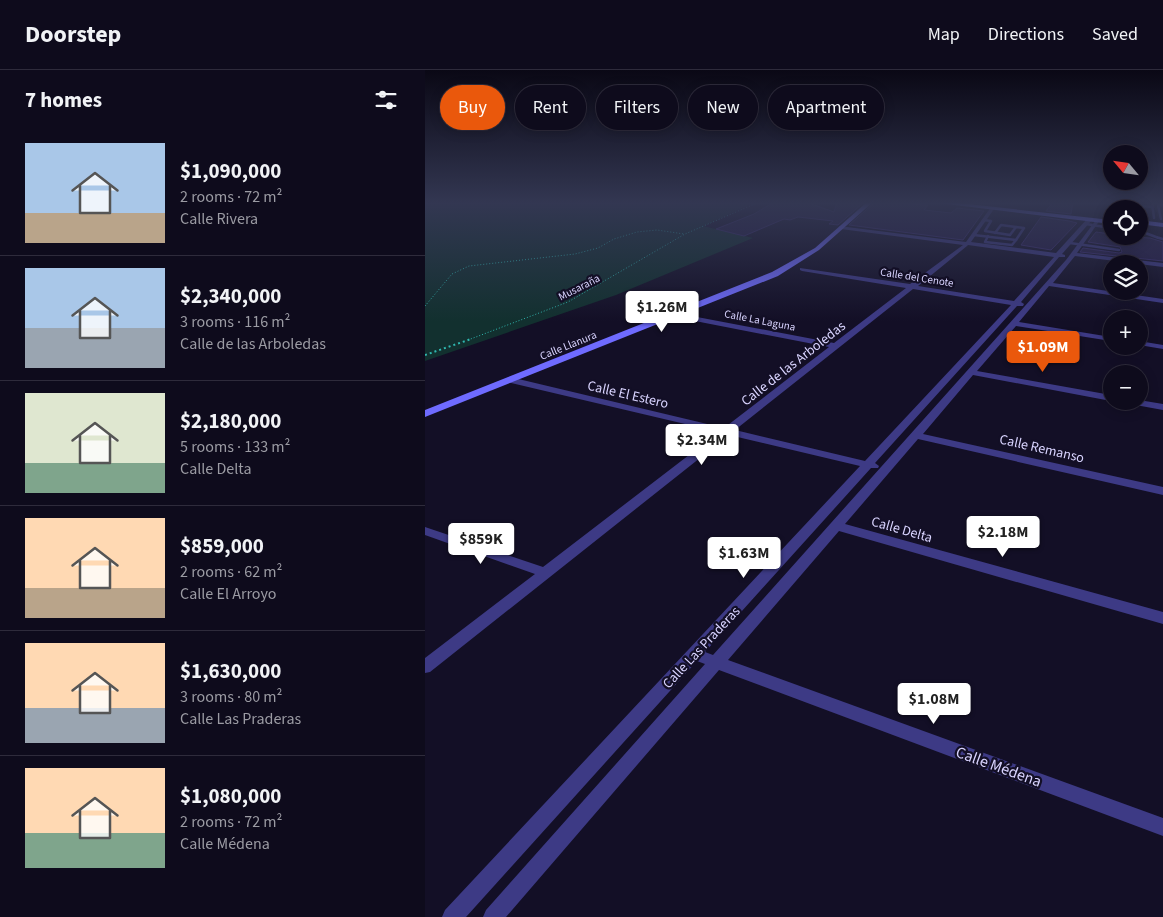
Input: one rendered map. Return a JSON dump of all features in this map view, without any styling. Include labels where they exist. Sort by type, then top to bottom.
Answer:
[{"type":"main road","name":"Calle Llanura","points":[[425,414],[781,271],[824,242]]},
{"type":"street","points":[[942,242],[1163,265]]},
{"type":"street","name":"Calle de las Arboledas","points":[[425,666],[969,242]]},
{"type":"street","name":"Calle Las Praderas","points":[[452,917],[868,464],[1067,255],[1083,242]]},
{"type":"street","name":"Calle Las Praderas","points":[[493,917],[971,372],[1013,323],[1022,304],[1047,284],[1067,255],[1070,243]]},
{"type":"street","name":"Calle del Cenote","points":[[802,269],[1022,304]]},
{"type":"street","points":[[1047,284],[1163,300]]},
{"type":"street","name":"Calle La Laguna","points":[[679,313],[695,319],[837,346]]},
{"type":"street","points":[[1013,323],[1103,338]]},
{"type":"street","points":[[1148,344],[1163,347]]},
{"type":"street","points":[[971,372],[1103,397]]},
{"type":"street","name":"Calle El Estero","points":[[511,380],[885,469]]},
{"type":"street","points":[[1148,405],[1163,408]]},
{"type":"street","name":"Calle Remanso","points":[[915,435],[1163,491]]},
{"type":"street","name":"Calle Delta","points":[[836,526],[1163,618]]},
{"type":"street","points":[[425,531],[545,573]]},
{"type":"street","name":"Calle Médena","points":[[694,654],[1163,827]]},
{"type":"lane","points":[[985,242],[1012,245],[1014,242]]},
{"type":"lane","points":[[1070,243],[1119,250]]},
{"type":"path","points":[[425,306],[452,274],[469,266],[575,254],[598,248],[610,242]]},
{"type":"path","name":"Musaraña","points":[[425,355],[516,324],[568,302],[672,242]]},
{"type":"green space","points":[[425,242],[745,242],[616,295],[425,361]]},
{"type":"building","points":[[1023,242],[1059,242],[1051,250],[1021,245]]},
{"type":"building","points":[[1088,242],[1103,242],[1103,244]]},
{"type":"building","points":[[1148,242],[1163,242],[1163,261],[1148,259],[1148,255],[1108,255],[1080,252],[1083,248],[1119,253],[1122,252],[1120,247],[1107,245],[1148,245]]}]
